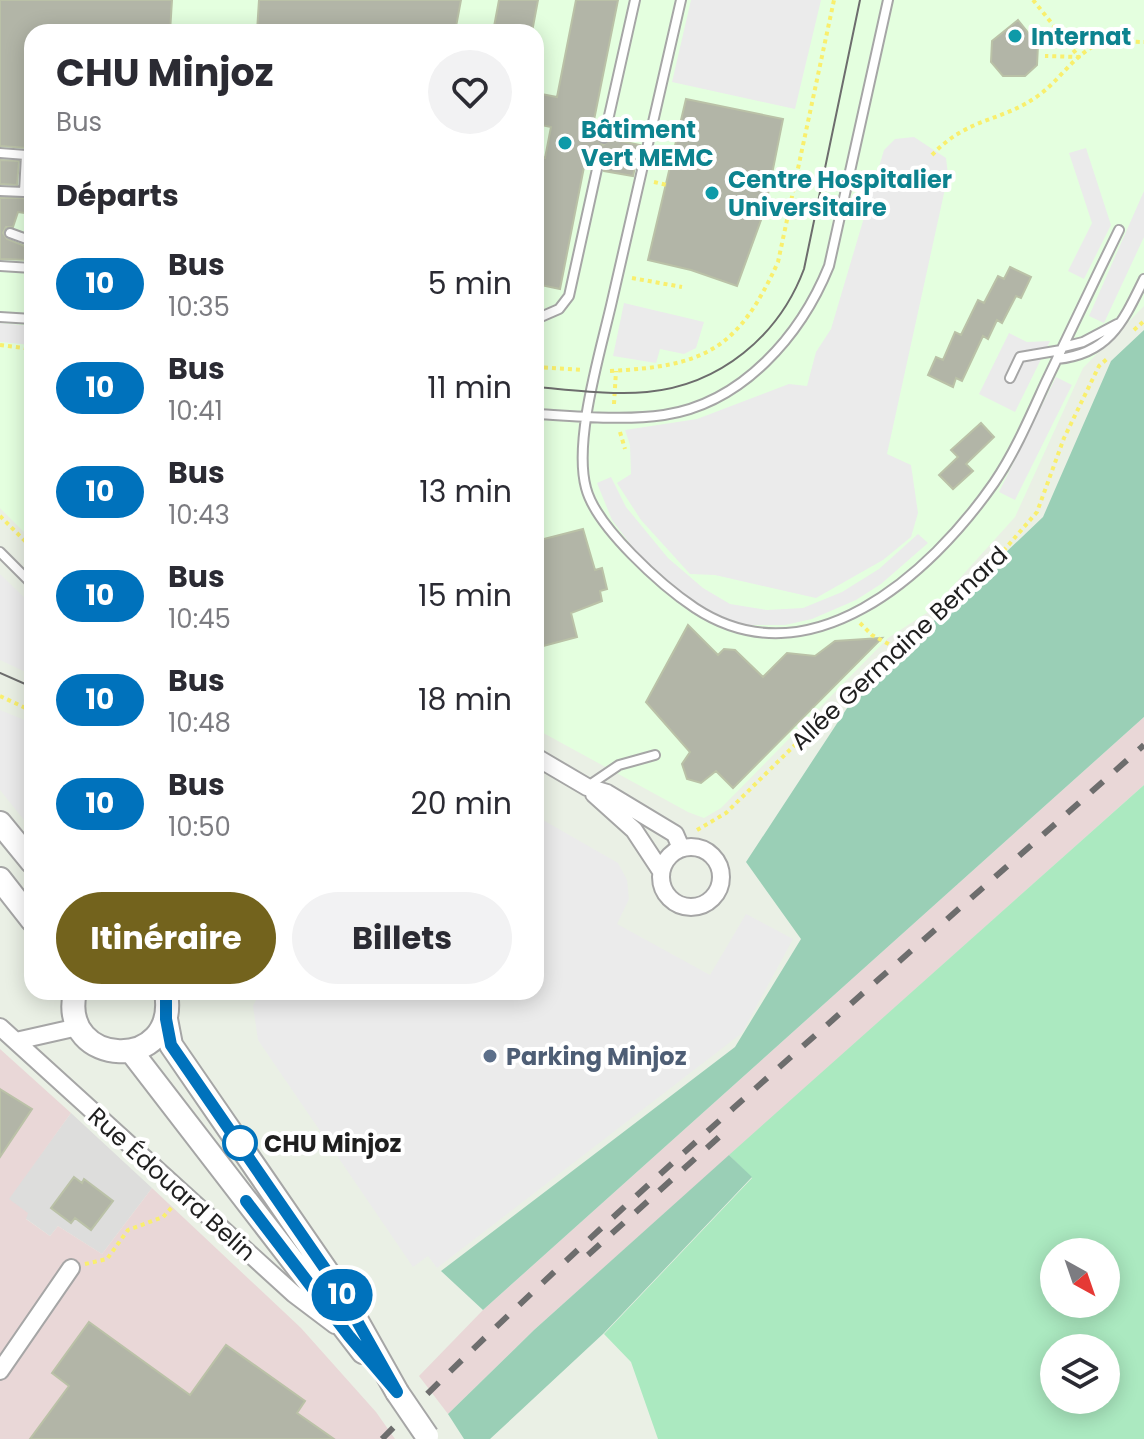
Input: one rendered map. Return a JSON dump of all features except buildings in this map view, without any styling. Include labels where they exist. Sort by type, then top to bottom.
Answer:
[{"type":"street","points":[[544,763],[587,787],[634,830],[661,871],[663,888],[676,903],[696,907],[714,897],[722,879],[717,860],[701,848],[681,848],[665,861],[661,871]]},
{"type":"street","points":[[587,787],[607,793],[675,834],[681,848]]},
{"type":"street","points":[[0,823],[24,852]]},
{"type":"street","points":[[0,879],[24,910]]},
{"type":"street","points":[[74,1000],[73,1015],[88,1040],[100,1049],[116,1053],[131,1051],[152,1040],[168,1002]]},
{"type":"street","points":[[168,1002],[171,1045],[339,1289],[397,1392],[428,1438]]},
{"type":"street","name":"Rue Édouard Belin","points":[[0,1027],[294,1294],[349,1336]]},
{"type":"street","points":[[16,1041],[78,1027]]},
{"type":"street","points":[[131,1051],[349,1336],[397,1392]]},
{"type":"street","points":[[0,1371],[71,1268]]},
{"type":"lane","points":[[604,138],[635,0]]},
{"type":"lane","points":[[681,0],[587,417],[583,460],[586,489],[631,554],[653,576],[719,623],[750,632],[787,635],[824,626],[880,598],[963,525],[996,480],[1119,230]]},
{"type":"lane","points":[[544,414],[664,415],[698,405],[747,377],[784,344],[816,298],[829,266],[888,0]]},
{"type":"lane","points":[[0,153],[24,155]]},
{"type":"lane","points":[[544,316],[559,309],[569,296],[597,169]]},
{"type":"lane","points":[[0,191],[24,194]]},
{"type":"lane","points":[[10,233],[24,238]]},
{"type":"lane","points":[[0,266],[24,268]]},
{"type":"lane","points":[[1060,352],[1080,357],[1100,346],[1124,320],[1144,279]]},
{"type":"lane","points":[[0,317],[24,318]]},
{"type":"lane","points":[[1010,378],[1020,357],[1060,352],[1124,320]]},
{"type":"lane","points":[[0,552],[24,576]]},
{"type":"lane","points":[[587,787],[619,765],[655,755]]},
{"type":"path","points":[[607,371],[668,367],[702,355],[745,323],[762,297],[778,262],[834,0]]},
{"type":"path","points":[[1033,0],[1079,57]]},
{"type":"path","points":[[932,155],[949,137],[971,124],[1037,97],[1079,57],[1102,43],[1144,42]]},
{"type":"path","points":[[1045,56],[1079,57]]},
{"type":"path","points":[[582,151],[644,164]]},
{"type":"path","points":[[651,181],[667,185]]},
{"type":"path","points":[[618,275],[682,287]]},
{"type":"path","points":[[1126,339],[1144,321]]},
{"type":"path","points":[[0,345],[24,348]]},
{"type":"path","name":"Allée Germaine Bernard","points":[[697,830],[726,813],[894,647],[938,616],[986,571],[1037,512],[1064,438],[1099,366],[1117,348]]},
{"type":"path","points":[[544,367],[589,370]]},
{"type":"path","points":[[0,516],[24,540]]},
{"type":"path","points":[[851,614],[872,635],[894,647]]},
{"type":"path","points":[[0,696],[24,707]]},
{"type":"path","points":[[107,1259],[128,1230],[163,1217],[175,1204]]},
{"type":"shaded area","points":[[0,0],[1144,0],[1144,306],[1083,368],[1015,517],[931,610],[888,638],[721,808],[704,818],[544,733],[544,24],[24,24],[24,532],[0,508]]},
{"type":"shaded area","points":[[691,0],[821,0],[795,109],[672,82]]},
{"type":"shaded area","points":[[914,137],[946,158],[948,175],[887,454],[911,465],[918,513],[911,537],[883,560],[816,598],[715,575],[690,574],[641,520],[617,483],[631,474],[630,445],[625,430],[697,419],[789,384],[807,386],[816,352],[831,329],[884,150],[895,139]]},
{"type":"shaded area","points":[[1086,148],[1111,225],[1084,279],[1068,271],[1092,223],[1069,153]]},
{"type":"shaded area","points":[[1144,191],[1144,237],[1104,323],[1089,316]]},
{"type":"shaded area","points":[[624,303],[704,322],[696,348],[684,354],[660,349],[656,363],[613,356]]},
{"type":"shaded area","points":[[0,323],[24,325],[24,344],[0,342]]},
{"type":"shaded area","points":[[1144,330],[1144,717],[483,1310],[441,1271],[735,1047],[801,939],[746,862],[855,696],[1043,517],[1111,361]]},
{"type":"shaded area","points":[[1009,333],[1027,342],[1050,341],[1015,412],[979,394]]},
{"type":"shaded area","points":[[1056,377],[1072,385],[1015,500],[999,492]]},
{"type":"shaded area","points":[[611,477],[626,507],[668,558],[703,588],[730,604],[767,610],[803,608],[842,592],[879,569],[918,534],[928,543],[881,584],[856,600],[812,619],[785,625],[748,625],[720,618],[692,602],[637,553],[612,520],[597,483]]},
{"type":"shaded area","points":[[0,574],[24,597],[24,671],[0,660]]},
{"type":"shaded area","points":[[0,710],[24,720],[24,820],[0,790]]},
{"type":"shaded area","points":[[1144,717],[1144,785],[534,1330],[448,1414],[419,1376],[483,1310]]},
{"type":"shaded area","points":[[1144,785],[1144,1439],[658,1439],[631,1362],[604,1334],[752,1178],[729,1155]]},
{"type":"shaded area","name":"Parking Minjoz","points":[[544,821],[618,863],[627,880],[629,899],[617,924],[710,975],[746,914],[793,939],[742,1033],[437,1268],[428,1256],[413,1267],[258,1040],[253,1006],[256,1000],[544,1000]]},
{"type":"shaded area","points":[[0,1049],[71,1113],[9,1199],[28,1213],[26,1219],[50,1236],[58,1226],[102,1254],[152,1188],[301,1328],[376,1412],[395,1439],[0,1439]]},
{"type":"shaded area","points":[[71,1113],[152,1188],[102,1254],[58,1226],[50,1236],[25,1218],[8,1199]]},
{"type":"shaded area","points":[[729,1155],[752,1177],[604,1333],[490,1439],[464,1439],[448,1414],[534,1330]]},
{"type":"tram line","points":[[544,388],[620,393],[674,387],[722,368],[763,336],[779,316],[804,269],[860,0]]},
{"type":"tram line","points":[[0,673],[24,684]]},
{"type":"railway","points":[[382,1439],[662,1173],[1144,745]]},
{"type":"railway","points":[[588,1255],[719,1137]]},
{"type":"bus line","name":"10","points":[[167,1000],[166,1019],[171,1045],[339,1289],[397,1392],[292,1264],[246,1201]]},
{"type":"place","name":"Internat","points":[[1015,36]]},
{"type":"place","name":"Bâtiment Vert MEMC","points":[[565,143]]},
{"type":"place","name":"Centre Hospitalier Universitaire","points":[[712,193]]},
{"type":"place","name":"Parking Minjoz","points":[[490,1056]]},
{"type":"place","name":"CHU Minjoz","points":[[240,1143]]}]
